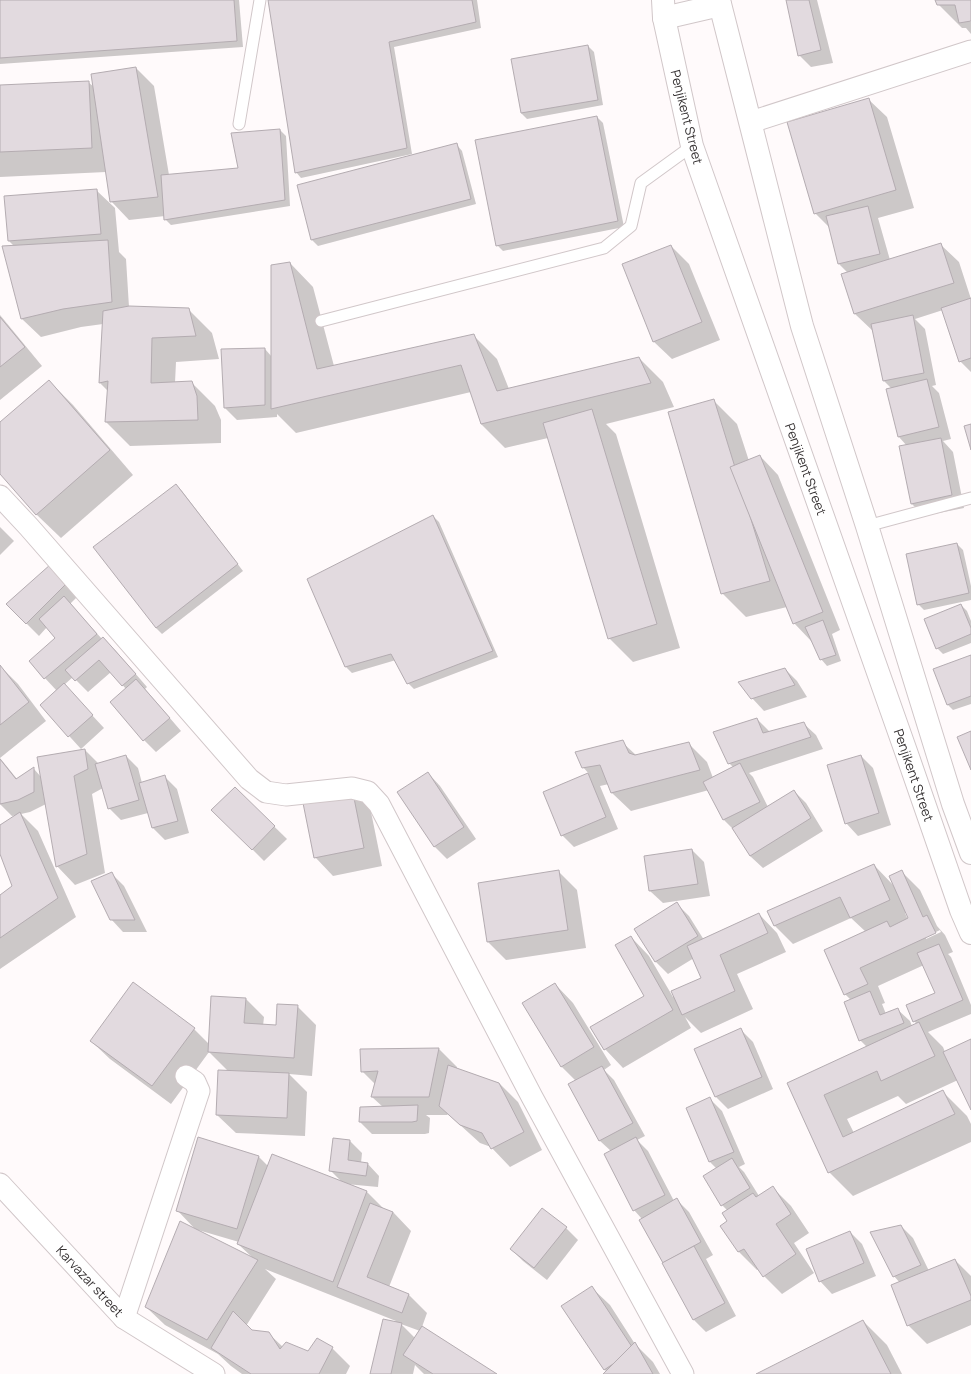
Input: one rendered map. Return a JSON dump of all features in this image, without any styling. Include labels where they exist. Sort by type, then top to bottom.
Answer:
[{"type":"main road","points":[[664,9],[720,3],[802,326],[867,526],[953,804],[971,853]]},
{"type":"main road","name":"Penjikent Street","points":[[664,9],[692,146],[961,910],[971,933]]},
{"type":"street","points":[[751,122],[971,51]]},
{"type":"street","points":[[0,496],[29,527],[249,779],[266,792],[286,795],[352,788],[368,792],[379,804],[532,1097],[683,1374]]},
{"type":"street","points":[[124,1318],[198,1092],[194,1082],[186,1076]]},
{"type":"street","name":"Karvazar street","points":[[0,1184],[124,1318],[214,1374]]},
{"type":"lane","points":[[239,124],[260,0]]},
{"type":"lane","points":[[321,321],[604,248],[631,226],[641,183],[692,146]]},
{"type":"lane","points":[[867,526],[971,498]]},
{"type":"building","points":[[0,0],[234,0],[237,41],[0,58]]},
{"type":"building","points":[[268,0],[472,0],[476,22],[389,42],[407,148],[295,173]]},
{"type":"building","points":[[786,0],[809,0],[821,50],[798,56]]},
{"type":"building","points":[[935,0],[971,0],[971,21],[959,23],[955,5],[937,5]]},
{"type":"building","points":[[588,45],[598,100],[521,113],[511,59]]},
{"type":"building","points":[[136,67],[158,197],[110,202],[91,74]]},
{"type":"building","points":[[89,81],[92,148],[0,152],[0,85]]},
{"type":"building","points":[[869,98],[896,190],[814,214],[787,122]]},
{"type":"building","points":[[597,116],[618,221],[496,246],[475,140]]},
{"type":"building","points":[[280,129],[285,200],[164,220],[161,175],[238,168],[231,133]]},
{"type":"building","points":[[457,143],[471,199],[311,240],[297,185]]},
{"type":"building","points":[[97,189],[101,234],[8,241],[4,196]]},
{"type":"building","points":[[868,206],[880,254],[838,264],[826,216]]},
{"type":"building","points":[[108,240],[112,302],[63,309],[21,319],[2,246]]},
{"type":"building","points":[[941,243],[954,283],[854,314],[841,274]]},
{"type":"building","points":[[671,245],[702,322],[653,342],[622,264]]},
{"type":"building","points":[[290,262],[317,369],[474,334],[497,391],[639,357],[651,383],[481,424],[461,365],[271,409],[271,265]]},
{"type":"building","points":[[971,298],[971,358],[959,362],[941,308]]},
{"type":"building","points":[[129,306],[189,308],[196,336],[152,338],[151,383],[192,381],[197,396],[198,420],[105,422],[108,381],[99,383],[103,311]]},
{"type":"building","points":[[913,315],[924,373],[883,381],[871,324]]},
{"type":"building","points":[[0,317],[25,347],[0,367]]},
{"type":"building","points":[[265,348],[265,405],[224,408],[221,349]]},
{"type":"building","points":[[927,379],[939,427],[898,437],[886,389]]},
{"type":"building","points":[[49,380],[110,450],[36,515],[0,474],[0,422]]},
{"type":"building","points":[[714,399],[770,581],[721,594],[668,412]]},
{"type":"building","points":[[592,409],[657,624],[608,639],[543,423]]},
{"type":"building","points":[[971,424],[971,450],[964,426]]},
{"type":"building","points":[[941,438],[952,495],[911,504],[899,446]]},
{"type":"building","points":[[760,455],[823,612],[793,624],[730,467]]},
{"type":"building","points":[[176,484],[238,564],[156,628],[93,547]]},
{"type":"building","points":[[433,515],[493,651],[407,684],[391,654],[345,667],[307,579]]},
{"type":"building","points":[[957,543],[969,593],[917,605],[906,554]]},
{"type":"building","points":[[51,564],[67,583],[26,624],[6,604]]},
{"type":"building","points":[[64,596],[97,634],[44,679],[29,661],[55,638],[39,619]]},
{"type":"building","points":[[961,604],[971,628],[971,634],[936,649],[924,619]]},
{"type":"building","points":[[823,620],[836,655],[820,660],[805,627]]},
{"type":"building","points":[[103,637],[136,674],[122,686],[99,660],[75,681],[65,670]]},
{"type":"building","points":[[971,655],[971,696],[947,705],[933,669]]},
{"type":"building","points":[[0,665],[29,702],[0,725]]},
{"type":"building","points":[[785,668],[795,685],[751,699],[738,682]]},
{"type":"building","points":[[136,679],[170,718],[143,741],[110,702]]},
{"type":"building","points":[[64,683],[93,715],[68,737],[40,705]]},
{"type":"building","points":[[757,718],[763,733],[804,722],[811,737],[728,764],[713,732]]},
{"type":"building","points":[[971,731],[971,770],[957,737]]},
{"type":"building","points":[[623,740],[629,753],[635,755],[689,742],[700,770],[611,793],[600,765],[582,768],[575,752]]},
{"type":"building","points":[[85,749],[88,769],[74,776],[87,854],[56,867],[37,757]]},
{"type":"building","points":[[126,755],[139,800],[108,809],[95,764]]},
{"type":"building","points":[[861,755],[879,813],[845,824],[827,765]]},
{"type":"building","points":[[0,759],[16,779],[34,767],[34,792],[18,800],[0,804]]},
{"type":"building","points":[[740,763],[760,802],[723,820],[703,782]]},
{"type":"building","points":[[428,772],[464,827],[434,847],[397,792]]},
{"type":"building","points":[[588,773],[606,817],[561,836],[543,792]]},
{"type":"building","points":[[165,775],[178,821],[152,828],[139,783]]},
{"type":"building","points":[[235,787],[275,826],[252,850],[211,810]]},
{"type":"building","points":[[352,788],[364,848],[314,858],[302,798]]},
{"type":"building","points":[[794,790],[811,818],[750,856],[732,828]]},
{"type":"building","points":[[20,812],[58,898],[0,938],[0,895],[12,886],[0,854],[0,825]]},
{"type":"building","points":[[692,849],[698,884],[649,891],[644,856]]},
{"type":"building","points":[[874,864],[890,900],[850,918],[840,897],[774,926],[767,911]]},
{"type":"building","points":[[559,870],[568,930],[487,942],[478,883]]},
{"type":"building","points":[[902,870],[923,917],[927,915],[936,933],[860,968],[868,984],[844,995],[824,950],[887,921],[890,927],[908,918],[889,876]]},
{"type":"building","points":[[112,872],[135,920],[110,920],[91,881]]},
{"type":"building","points":[[677,902],[698,936],[655,962],[634,929]]},
{"type":"building","points":[[759,913],[768,933],[720,955],[735,991],[682,1015],[671,991],[701,978],[687,946]]},
{"type":"building","points":[[631,936],[673,1010],[604,1050],[590,1027],[644,996],[615,945]]},
{"type":"building","points":[[939,944],[963,1000],[913,1022],[906,1005],[935,993],[917,953]]},
{"type":"building","points":[[133,982],[195,1028],[152,1086],[90,1041]]},
{"type":"building","points":[[555,983],[594,1047],[561,1067],[522,1003]]},
{"type":"building","points":[[870,991],[880,1015],[898,1008],[904,1023],[859,1041],[844,1002]]},
{"type":"building","points":[[211,996],[246,998],[244,1023],[276,1025],[277,1004],[298,1005],[294,1058],[208,1052]]},
{"type":"building","points":[[919,1022],[935,1056],[881,1081],[877,1071],[824,1095],[843,1137],[943,1090],[955,1114],[828,1173],[787,1083]]},
{"type":"building","points":[[741,1028],[762,1077],[715,1097],[694,1049]]},
{"type":"building","points":[[971,1039],[971,1110],[943,1052]]},
{"type":"building","points":[[439,1048],[429,1097],[371,1097],[378,1071],[361,1072],[360,1049]]},
{"type":"building","points":[[448,1065],[499,1083],[524,1132],[491,1149],[482,1133],[460,1125],[439,1106]]},
{"type":"building","points":[[602,1066],[633,1123],[599,1141],[568,1084]]},
{"type":"building","points":[[218,1070],[289,1073],[287,1118],[216,1115]]},
{"type":"building","points":[[710,1097],[734,1152],[709,1162],[686,1108]]},
{"type":"building","points":[[418,1105],[417,1121],[359,1122],[360,1107]]},
{"type":"building","points":[[198,1137],[259,1156],[237,1229],[176,1211]]},
{"type":"building","points":[[636,1137],[665,1195],[633,1211],[604,1154]]},
{"type":"building","points":[[333,1138],[350,1140],[348,1160],[368,1163],[366,1176],[329,1171]]},
{"type":"building","points":[[272,1154],[367,1191],[333,1282],[237,1244]]},
{"type":"building","points":[[732,1158],[750,1188],[721,1206],[703,1176]]},
{"type":"building","points":[[773,1186],[791,1214],[776,1224],[796,1254],[763,1277],[744,1249],[738,1252],[720,1226],[727,1221],[722,1213],[753,1193],[756,1197]]},
{"type":"building","points":[[677,1198],[701,1242],[663,1263],[639,1220]]},
{"type":"building","points":[[370,1203],[393,1212],[367,1277],[409,1294],[402,1313],[337,1287]]},
{"type":"building","points":[[542,1208],[567,1227],[534,1268],[510,1249]]},
{"type":"building","points":[[180,1221],[258,1260],[207,1340],[145,1307]]},
{"type":"building","points":[[901,1225],[921,1265],[893,1277],[870,1232]]},
{"type":"building","points":[[850,1231],[864,1263],[819,1282],[806,1249]]},
{"type":"building","points":[[694,1246],[725,1303],[693,1320],[662,1263]]},
{"type":"building","points":[[955,1259],[971,1296],[971,1300],[907,1326],[891,1285]]},
{"type":"building","points":[[592,1286],[634,1350],[604,1370],[561,1306]]},
{"type":"building","points":[[233,1311],[252,1330],[269,1332],[280,1349],[286,1342],[308,1351],[317,1338],[333,1347],[319,1374],[251,1374],[211,1348]]},
{"type":"building","points":[[383,1319],[402,1323],[391,1374],[370,1374]]},
{"type":"building","points":[[863,1320],[891,1374],[756,1374]]},
{"type":"building","points":[[422,1326],[497,1374],[433,1374],[403,1355]]},
{"type":"building","points":[[635,1342],[653,1374],[603,1374]]}]
